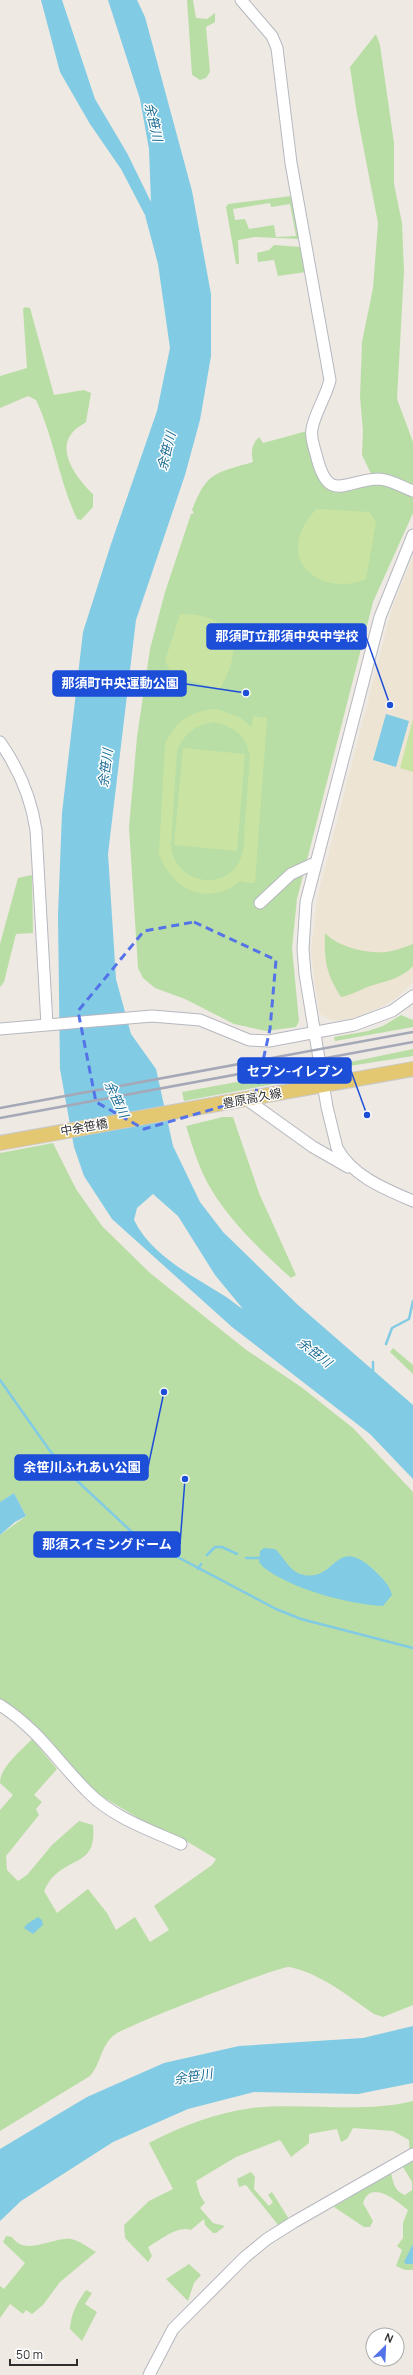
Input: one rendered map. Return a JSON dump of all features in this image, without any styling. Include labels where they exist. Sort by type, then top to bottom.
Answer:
[{"type":"main road","name":"豊原高久線","points":[[186,1110],[413,1069]]},
{"type":"main road","name":"中余笹橋","points":[[0,1143],[54,1132],[186,1110]]},
{"type":"street","points":[[241,0],[272,36],[277,48],[292,170],[330,380],[327,392],[312,428],[312,436],[322,475],[328,484],[336,486],[379,479],[413,491]]},
{"type":"street","points":[[352,1169],[344,1161],[337,1148],[314,1033],[303,949],[306,902],[380,617],[413,535]]},
{"type":"street","points":[[0,742],[13,762],[32,806],[36,830],[47,1025]]},
{"type":"street","points":[[260,903],[291,874],[315,863]]},
{"type":"street","points":[[0,1029],[152,1016],[200,1020],[249,1040],[269,1041],[314,1033],[377,1018],[401,1006],[413,996]]},
{"type":"street","points":[[246,1099],[313,1147],[382,1187],[413,1202]]},
{"type":"street","points":[[0,1704],[18,1716],[42,1739],[88,1793],[102,1804],[181,1844]]},
{"type":"street","points":[[149,2375],[173,2329],[250,2252],[294,2222],[413,2154]]},
{"type":"highlighted area","points":[[194,922],[276,960],[270,1029],[255,1097],[144,1129],[96,1102],[78,1011],[144,931]]},
{"type":"shaded area","points":[[413,557],[413,982],[395,999],[377,1009],[353,1018],[334,1021],[320,1014],[315,985],[311,951],[317,899],[392,608]]},
{"type":"green space","points":[[187,0],[193,0],[196,18],[207,19],[215,13],[215,22],[206,27],[210,72],[206,78],[200,80],[192,75]]},
{"type":"green space","points":[[376,34],[380,45],[394,143],[394,184],[402,223],[404,271],[397,399],[413,442],[413,513],[373,602],[297,899],[292,948],[299,1021],[296,1027],[266,1031],[234,1024],[185,999],[155,988],[143,978],[138,968],[129,827],[137,737],[150,649],[165,592],[191,514],[194,513],[192,510],[197,497],[208,481],[221,472],[253,462],[252,449],[254,443],[259,437],[263,443],[307,431],[322,480],[375,482],[362,455],[363,431],[360,397],[362,342],[373,288],[378,223],[357,114],[350,67]]},
{"type":"green space","points":[[291,196],[300,239],[255,237],[238,240],[239,264],[236,264],[226,207],[228,204]],"holes":[[[270,203],[271,207],[290,204],[296,236],[276,237],[274,225],[249,229],[245,219],[235,220],[233,209]]]},
{"type":"green space","points":[[274,245],[300,247],[306,272],[278,276],[274,260],[258,262],[257,253],[269,250]]},
{"type":"green space","points":[[25,307],[30,308],[54,395],[84,390],[91,393],[86,422],[73,432],[68,440],[67,448],[68,457],[76,474],[81,482],[93,494],[93,507],[81,520],[77,519],[71,505],[42,414],[36,400],[28,396],[0,408],[0,376],[27,368],[23,309]]},
{"type":"green space","points":[[316,509],[369,512],[376,522],[366,579],[353,583],[340,584],[316,578],[307,570],[301,561],[298,549],[300,535],[305,524]]},
{"type":"green space","points":[[180,614],[199,616],[214,620],[224,626],[231,635],[233,646],[232,658],[228,673],[220,689],[173,676],[165,661]]},
{"type":"green space","points":[[217,709],[241,718],[252,728],[253,716],[267,718],[255,883],[241,882],[241,880],[229,888],[216,893],[204,894],[192,891],[172,877],[159,853],[165,744],[174,729],[185,718],[192,714]],"holes":[[[214,722],[233,729],[243,738],[250,757],[244,847],[236,867],[227,875],[216,879],[204,880],[192,877],[182,870],[175,859],[171,845],[177,752],[186,735],[191,731],[207,723]]]},
{"type":"green space","points":[[413,719],[413,772],[400,768]]},
{"type":"green space","points":[[183,748],[245,754],[237,851],[174,845]]},
{"type":"green space","points":[[32,875],[33,933],[16,934],[4,982],[0,987],[0,944],[18,878]]},
{"type":"green space","points":[[325,933],[345,946],[370,952],[400,949],[413,944],[413,966],[408,971],[396,978],[341,997],[332,981],[327,966]]},
{"type":"green space","points":[[401,1015],[413,1020],[413,1027],[335,1041],[334,1037],[368,1031],[383,1026]]},
{"type":"green space","points":[[413,1049],[413,1056],[343,1067],[341,1064]]},
{"type":"green space","points":[[303,1070],[301,1079],[184,1101],[182,1092]]},
{"type":"green space","points":[[223,1117],[233,1117],[259,1193],[296,1275],[291,1278],[237,1225],[211,1189],[200,1166],[186,1126]]},
{"type":"green space","points":[[53,1143],[76,1189],[102,1226],[150,1273],[245,1349],[301,1387],[353,1428],[413,1492],[413,2005],[383,2017],[374,2014],[344,1993],[312,1974],[289,1967],[279,1969],[172,2009],[114,2035],[103,2050],[94,2071],[90,2076],[0,2131],[0,1810],[13,1795],[0,1783],[1,1777],[7,1765],[32,1739],[57,1769],[34,1795],[42,1802],[36,1809],[39,1815],[6,1856],[7,1870],[18,1881],[27,1875],[52,1845],[79,1821],[93,1825],[93,1838],[91,1847],[87,1854],[60,1871],[51,1879],[44,1891],[57,1913],[88,1889],[107,1913],[116,1930],[135,1917],[150,1942],[169,1930],[154,1906],[212,1865],[216,1859],[183,1839],[152,1826],[101,1796],[88,1785],[38,1728],[17,1710],[0,1699],[0,1535],[26,1516],[14,1493],[0,1502],[0,1153]]},
{"type":"green space","points":[[393,1348],[413,1365],[413,1374],[390,1352]]},
{"type":"green space","points":[[413,2101],[413,2244],[406,2264],[413,2264],[413,2270],[405,2270],[396,2266],[402,2250],[397,2246],[403,2238],[403,2223],[408,2210],[403,2206],[391,2197],[378,2192],[367,2196],[363,2203],[373,2221],[370,2227],[364,2227],[334,2207],[391,2172],[392,2179],[398,2191],[405,2195],[412,2190],[412,2182],[403,2167],[410,2161],[409,2140],[393,2131],[353,2128],[347,2139],[341,2142],[337,2129],[309,2134],[309,2143],[291,2157],[280,2140],[236,2157],[196,2181],[200,2195],[205,2203],[200,2208],[213,2223],[225,2226],[216,2233],[213,2233],[205,2225],[204,2219],[191,2230],[180,2230],[148,2247],[152,2256],[148,2262],[125,2238],[124,2225],[149,2201],[173,2189],[149,2143],[161,2137],[212,2117],[252,2108],[292,2106],[373,2107]]},
{"type":"green space","points":[[251,2172],[255,2177],[254,2189],[269,2206],[273,2202],[268,2195],[272,2192],[289,2219],[279,2226],[246,2185],[239,2187],[237,2179]]},
{"type":"green space","points":[[6,2236],[12,2237],[18,2243],[32,2246],[64,2239],[71,2239],[81,2242],[96,2252],[60,2282],[43,2305],[32,2314],[26,2310],[23,2314],[10,2304],[0,2318],[0,2286],[4,2289],[25,2263],[3,2242]]},
{"type":"green space","points":[[189,2264],[201,2275],[194,2283],[188,2301],[166,2279]]},
{"type":"green space","points":[[86,2290],[92,2293],[85,2304],[97,2312],[82,2341],[70,2329],[75,2308]]},
{"type":"water","name":"余笹川","points":[[41,0],[62,0],[95,99],[127,153],[151,202],[149,149],[140,99],[108,0],[137,0],[145,17],[192,191],[211,294],[211,356],[200,420],[185,475],[136,620],[108,854],[116,979],[131,1034],[156,1069],[173,1146],[200,1202],[223,1232],[298,1305],[413,1405],[413,1479],[370,1434],[232,1327],[112,1219],[84,1176],[74,1147],[60,1069],[58,915],[62,813],[83,632],[111,544],[157,411],[170,348],[158,264],[145,215],[121,169],[90,124],[60,72]],"holes":[[[153,1194],[178,1216],[215,1275],[243,1309],[185,1272],[161,1254],[141,1232],[134,1220],[137,1208]]]},
{"type":"water","points":[[386,714],[409,721],[396,767],[373,760]]},
{"type":"water","points":[[14,1493],[26,1516],[15,1522],[0,1535],[0,1502]]},
{"type":"water","points":[[264,1548],[275,1549],[291,1568],[304,1575],[315,1575],[323,1572],[343,1557],[351,1556],[361,1560],[374,1570],[382,1578],[392,1595],[383,1606],[337,1599],[320,1594],[288,1582],[263,1567],[259,1562],[260,1551]]},
{"type":"water","points":[[38,1917],[42,1920],[43,1925],[33,1934],[24,1928],[27,1924]]},
{"type":"water","name":"余笹川","points":[[413,2026],[413,2083],[358,2094],[254,2092],[188,2109],[113,2142],[21,2201],[0,2221],[0,2149],[87,2097],[164,2063],[239,2046],[363,2038]]},
{"type":"water","points":[[413,2244],[413,2264],[406,2264],[404,2262]]},
{"type":"waterway","points":[[386,1344],[392,1328],[409,1319],[413,1301]]},
{"type":"waterway","points":[[373,1362],[373,1372]]},
{"type":"waterway","points":[[0,1380],[50,1451],[73,1477],[134,1534],[276,1609],[301,1619],[413,1648]]},
{"type":"waterway","points":[[207,1555],[215,1547],[222,1547],[237,1554]]},
{"type":"waterway","points":[[246,1558],[259,1558]]},
{"type":"waterway","points":[[198,1569],[201,1564]]},
{"type":"railway","points":[[0,1108],[413,1032]]},
{"type":"railway","points":[[0,1118],[413,1042]]},
{"type":"place","name":"那須町中央運動公園","points":[[246,693]]},
{"type":"place","name":"那須町立那須中央中学校","points":[[390,705]]},
{"type":"place","name":"セブン-イレブン","points":[[367,1115]]},
{"type":"place","name":"余笹川ふれあい公園","points":[[164,1392]]},
{"type":"place","name":"那須スイミングドーム","points":[[185,1479]]}]
